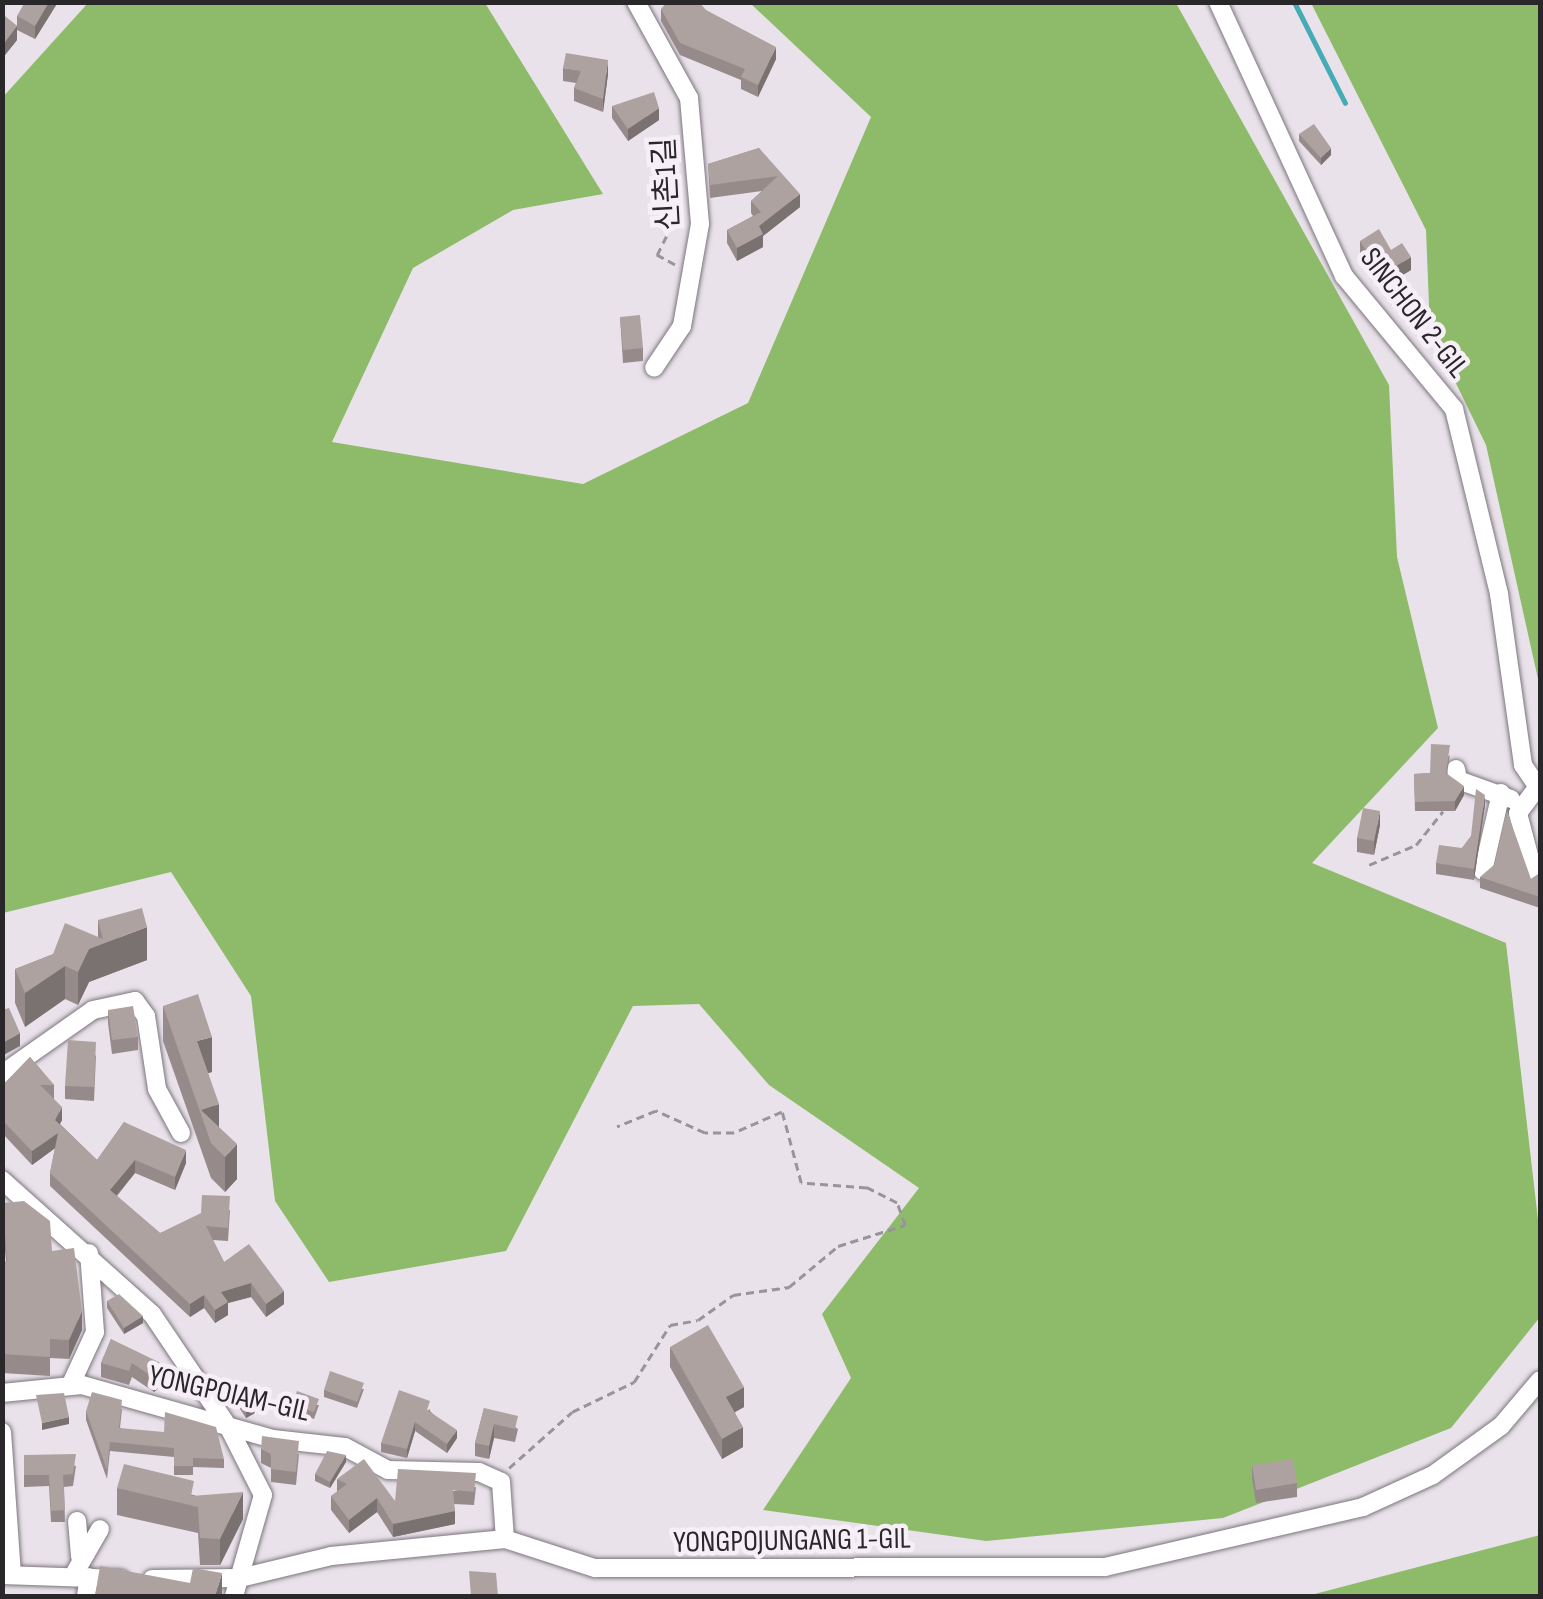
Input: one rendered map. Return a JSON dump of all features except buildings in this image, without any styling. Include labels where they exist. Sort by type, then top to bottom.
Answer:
[{"type":"street","name":"신촌1길","points":[[636,2],[690,98],[697,185],[692,292],[654,368]]},
{"type":"street","name":"SINCHON 2-GIL","points":[[1218,2],[1344,276],[1454,409],[1498,594],[1523,765],[1539,788]]},
{"type":"street","points":[[1459,775],[1520,804],[1535,878]]},
{"type":"street","points":[[1520,804],[1539,788]]},
{"type":"street","points":[[1482,871],[1500,793]]},
{"type":"street","points":[[2,1074],[93,1010],[135,1002],[146,1016],[156,1089],[181,1133]]},
{"type":"street","points":[[2,1180],[89,1253],[152,1314],[229,1428],[264,1496],[237,1587]]},
{"type":"street","points":[[71,1384],[95,1332],[89,1253]]},
{"type":"street","name":"YONGPOJUNGANG 1-GIL","points":[[7,1575],[237,1587],[331,1556],[505,1538],[594,1568],[1105,1567],[1362,1507],[1434,1475],[1501,1426],[1540,1380]]},
{"type":"street","name":"YONGPOIAM-GIL","points":[[2,1393],[71,1384],[229,1428],[345,1447],[388,1470],[432,1465],[501,1482]]},
{"type":"street","points":[[2,1432],[7,1575]]},
{"type":"street","points":[[501,1482],[505,1538]]},
{"type":"street","points":[[77,1522],[86,1596]]},
{"type":"street","points":[[80,1557],[100,1530]]},
{"type":"path","points":[[675,266],[657,255],[697,185]]},
{"type":"path","points":[[1369,865],[1416,845],[1459,775]]},
{"type":"path","points":[[501,1482],[572,1412],[634,1382],[670,1324],[698,1320],[733,1294],[789,1287],[838,1246],[905,1225],[897,1203],[867,1188],[801,1184],[782,1112],[734,1132],[705,1133],[656,1111],[617,1127]]},
{"type":"green space","points":[[88,3],[485,3],[603,194],[513,210],[413,268],[332,442],[583,484],[748,403],[871,117],[750,3],[1176,3],[1389,385],[1397,557],[1438,728],[1312,863],[1506,943],[1540,1237],[1540,1317],[1451,1428],[1223,1518],[986,1541],[763,1510],[851,1378],[822,1314],[919,1188],[769,1085],[699,1004],[633,1006],[506,1251],[329,1282],[275,1201],[251,996],[171,872],[3,913],[2,98]]},
{"type":"green space","points":[[1311,3],[1540,3],[1540,688],[1486,445],[1430,330],[1426,230]]},
{"type":"green space","points":[[1540,1535],[1540,1596],[1307,1596]]},
{"type":"waterway","points":[[1294,2],[1345,103]]}]
